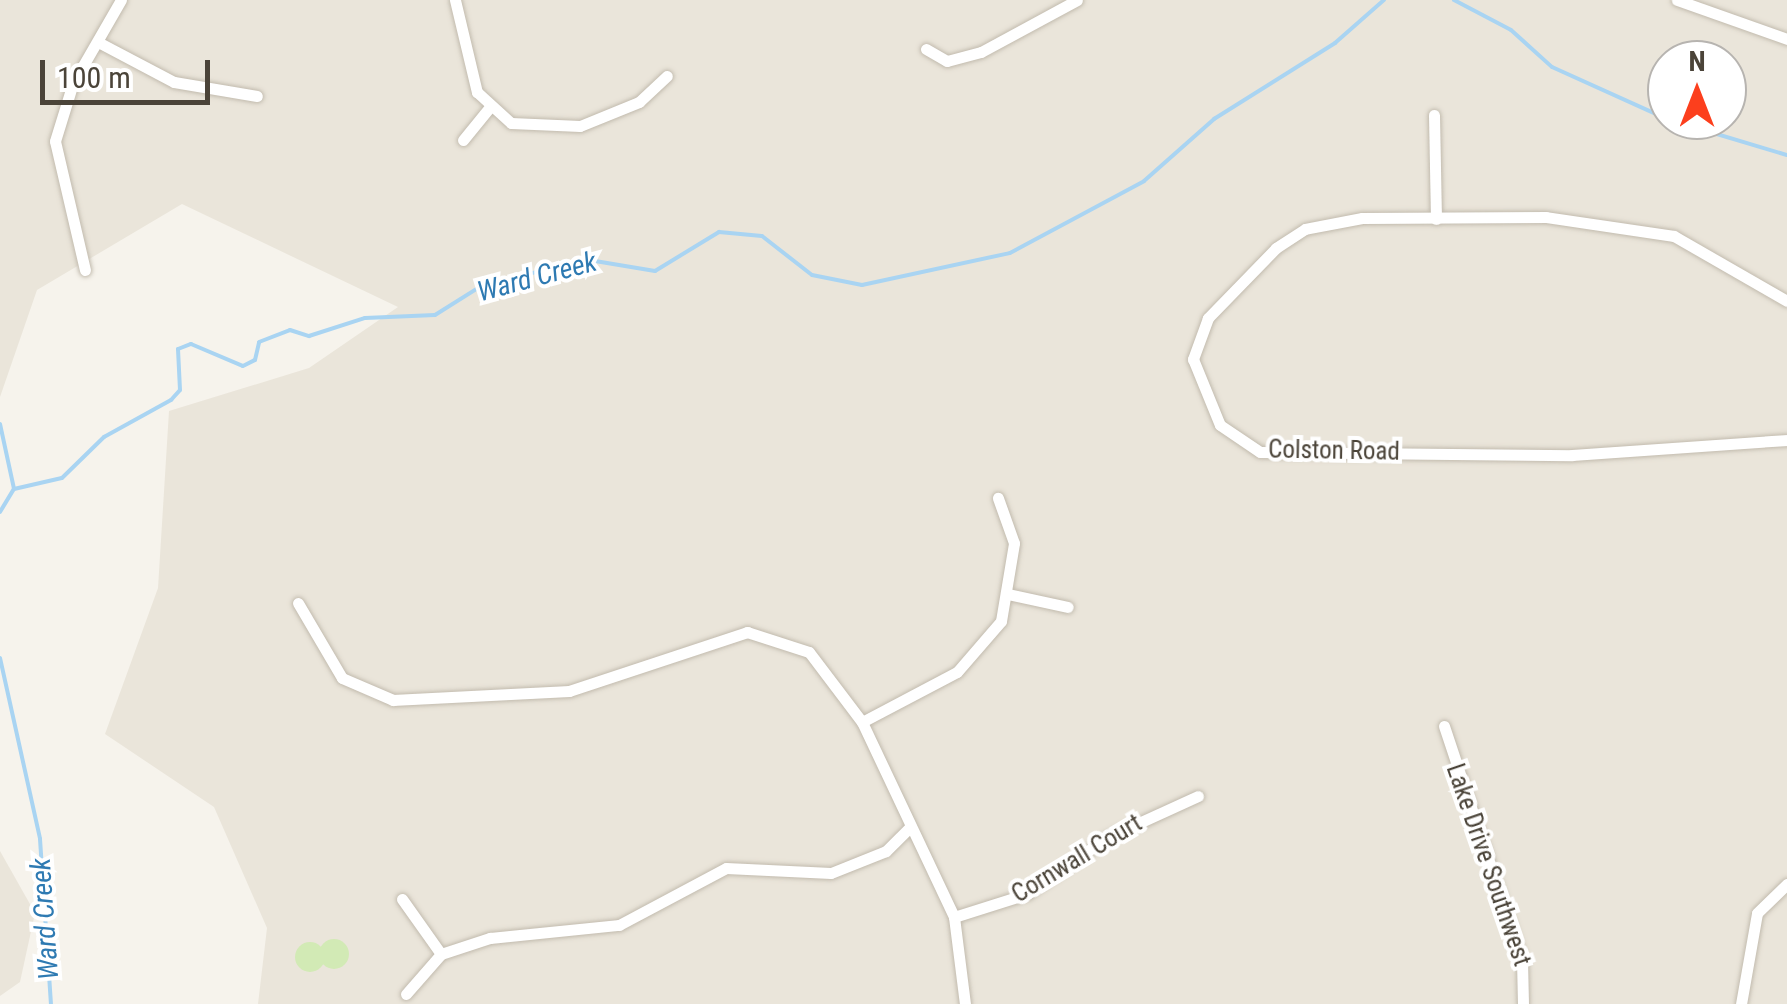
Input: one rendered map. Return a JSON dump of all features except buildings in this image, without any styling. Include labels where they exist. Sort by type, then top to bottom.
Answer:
[{"type":"street","points":[[85,270],[54,142],[72,82],[121,0]]},
{"type":"street","points":[[455,0],[466,67],[489,108],[511,123],[560,131],[638,102],[667,76]]},
{"type":"street","points":[[926,50],[947,61],[981,52],[1077,0]]},
{"type":"street","points":[[1677,0],[1787,39]]},
{"type":"street","points":[[98,42],[174,82],[257,96]]},
{"type":"street","points":[[464,140],[489,108]]},
{"type":"street","points":[[1434,115],[1436,220]]},
{"type":"street","name":"Colston Road","points":[[1787,301],[1674,236],[1546,216],[1305,229],[1240,282],[1208,318],[1193,359],[1220,425],[1260,452],[1322,456],[1684,452],[1787,440]]},
{"type":"street","points":[[862,722],[970,662],[1002,621],[1014,543],[998,498]]},
{"type":"street","points":[[1008,594],[1068,607]]},
{"type":"street","points":[[298,603],[342,678],[393,700],[569,692],[747,632],[822,662],[862,722],[954,917],[965,1004]]},
{"type":"street","name":"Lake Drive Southwest","points":[[1444,726],[1522,960],[1523,1004]]},
{"type":"street","name":"Cornwall Court","points":[[954,917],[1027,894],[1106,838],[1198,796]]},
{"type":"street","points":[[406,994],[441,954],[490,938],[619,925],[726,868],[831,873],[886,852],[909,828]]},
{"type":"street","points":[[1741,1004],[1756,914],[1787,884]]},
{"type":"street","points":[[402,899],[441,954]]},
{"type":"shaded area","points":[[0,0],[1787,0],[1787,1004],[258,1004],[267,928],[214,807],[105,734],[158,588],[169,411],[309,368],[398,307],[182,204],[37,290],[0,397]]},
{"type":"shaded area","points":[[0,851],[35,913],[20,982],[0,996]]},
{"type":"green space","points":[[334,939],[345,943],[349,954],[345,965],[334,969],[323,965],[319,954],[323,943]]},
{"type":"green space","points":[[310,942],[321,946],[325,957],[321,968],[310,972],[299,968],[295,957],[299,946]]},
{"type":"waterway","name":"Ward Creek","points":[[0,512],[14,489],[62,478],[104,437],[171,400],[180,390],[178,349],[191,344],[243,366],[255,360],[259,342],[290,330],[309,336],[365,318],[435,315],[478,288],[583,259],[655,271],[719,232],[762,236],[812,275],[862,285],[1010,253],[1144,181],[1214,119],[1335,43],[1384,0]]},
{"type":"waterway","points":[[1454,0],[1511,30],[1552,67],[1647,110]]},
{"type":"waterway","points":[[1737,140],[1787,155]]},
{"type":"waterway","points":[[0,424],[14,489]]},
{"type":"waterway","name":"Ward Creek","points":[[0,658],[40,839],[51,1004]]}]
